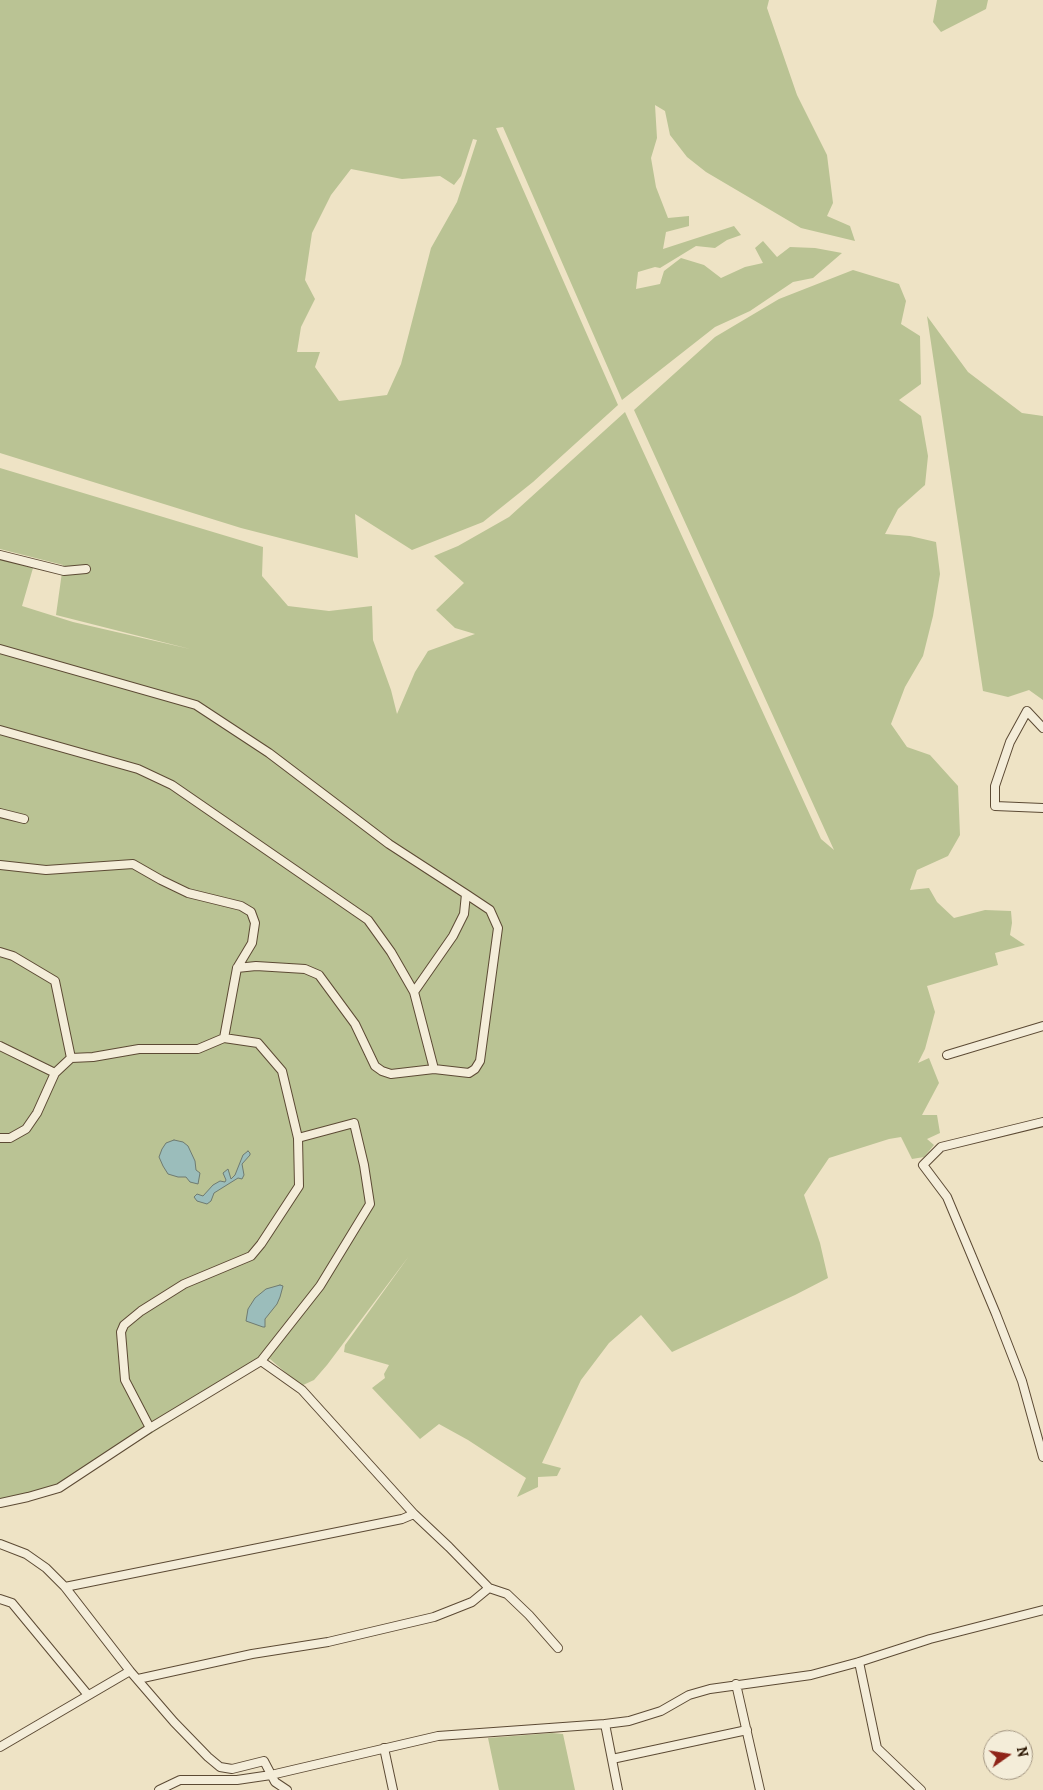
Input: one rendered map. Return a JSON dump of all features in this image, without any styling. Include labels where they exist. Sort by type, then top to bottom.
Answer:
[{"type":"street","points":[[0,555],[64,570],[86,569]]},
{"type":"street","points":[[0,648],[196,705],[269,753],[389,844],[490,910],[498,928],[480,1061],[476,1069],[469,1073],[434,1069],[391,1074],[382,1071],[375,1066],[355,1024],[319,975],[305,969],[256,966],[237,968]]},
{"type":"street","points":[[1043,728],[1028,712],[1010,742],[995,786],[995,806],[1043,808]]},
{"type":"street","points":[[0,730],[138,769],[172,785],[368,920],[391,952],[414,992],[434,1069]]},
{"type":"street","points":[[0,813],[24,819]]},
{"type":"street","points":[[0,865],[46,870],[133,864],[188,893],[241,906],[251,912],[255,922],[252,943],[237,968],[224,1038]]},
{"type":"street","points":[[414,992],[453,936],[464,914],[466,894]]},
{"type":"street","points":[[0,952],[13,956],[54,981],[71,1058]]},
{"type":"street","points":[[947,1055],[1043,1026]]},
{"type":"street","points":[[0,1138],[10,1138],[26,1129],[38,1113],[55,1073],[71,1058],[139,1050],[198,1049],[224,1038],[258,1043],[282,1071],[298,1138],[299,1186],[251,1256],[184,1284],[141,1311],[124,1324],[121,1332],[125,1380],[150,1428]]},
{"type":"street","points":[[0,1046],[55,1073]]},
{"type":"street","points":[[1043,1122],[941,1147],[923,1165],[947,1197],[996,1314],[1022,1381],[1043,1457]]},
{"type":"street","points":[[0,1503],[59,1488],[150,1428],[261,1361],[320,1286],[370,1204],[364,1165],[354,1123],[298,1138]]},
{"type":"street","points":[[261,1361],[302,1390],[414,1514],[489,1588],[507,1594],[530,1616],[558,1648]]},
{"type":"street","points":[[65,1587],[402,1520],[414,1514]]},
{"type":"street","points":[[0,1544],[26,1554],[46,1568],[65,1587],[130,1671],[174,1722],[220,1767],[232,1769],[264,1761],[275,1782],[287,1790]]},
{"type":"street","points":[[138,1679],[252,1654],[328,1642],[434,1617],[472,1602],[489,1588]]},
{"type":"street","points":[[0,1599],[12,1603],[88,1695]]},
{"type":"street","points":[[159,1790],[180,1780],[237,1780],[271,1775],[438,1736],[629,1721],[661,1711],[689,1695],[736,1684],[789,1679],[859,1662],[930,1639],[1043,1610]]},
{"type":"street","points":[[859,1662],[877,1748],[921,1790]]},
{"type":"street","points":[[0,1747],[130,1671]]},
{"type":"street","points":[[736,1684],[760,1790]]},
{"type":"street","points":[[605,1724],[618,1790]]},
{"type":"street","points":[[612,1759],[747,1730]]},
{"type":"street","points":[[384,1748],[393,1790]]},
{"type":"green space","points":[[0,0],[769,0],[767,8],[797,95],[827,155],[833,203],[827,216],[850,226],[855,241],[801,228],[706,172],[687,157],[670,135],[665,111],[655,105],[657,138],[651,158],[656,187],[668,218],[689,216],[689,226],[666,232],[663,249],[734,226],[741,235],[727,240],[715,248],[696,246],[660,268],[655,267],[638,272],[636,289],[660,284],[664,271],[681,258],[704,265],[721,278],[745,267],[763,263],[755,248],[763,241],[777,257],[790,247],[815,248],[842,253],[813,278],[793,282],[750,311],[715,327],[622,400],[503,127],[496,128],[618,405],[533,482],[483,522],[412,550],[355,514],[358,558],[241,528],[0,453]],"holes":[[[473,139],[477,140],[457,202],[431,248],[401,364],[387,395],[339,401],[315,367],[320,352],[297,352],[301,327],[315,299],[305,280],[312,233],[331,195],[351,169],[402,179],[440,176],[454,185],[461,176]]]},
{"type":"green space","points":[[937,0],[988,0],[986,9],[941,32],[933,22]]},
{"type":"green space","points":[[853,270],[899,284],[906,301],[901,324],[920,336],[921,384],[899,400],[921,416],[928,456],[925,485],[898,509],[885,534],[910,536],[936,542],[940,574],[933,616],[923,656],[905,687],[891,724],[907,747],[930,755],[958,786],[960,835],[948,856],[917,870],[910,890],[929,888],[937,902],[954,918],[985,910],[1011,911],[1010,935],[1025,945],[995,953],[998,965],[927,986],[935,1012],[925,1049],[918,1063],[929,1058],[939,1083],[922,1115],[937,1115],[940,1133],[927,1139],[934,1145],[924,1157],[912,1159],[901,1137],[829,1158],[804,1195],[820,1243],[828,1278],[672,1352],[641,1315],[609,1343],[581,1380],[542,1463],[561,1468],[557,1476],[538,1477],[538,1487],[517,1497],[526,1478],[468,1440],[439,1424],[420,1439],[372,1388],[385,1378],[384,1374],[389,1365],[344,1352],[345,1345],[409,1256],[314,1380],[301,1386],[270,1359],[62,1487],[0,1502],[0,559],[33,568],[22,606],[73,622],[190,649],[56,615],[63,565],[0,549],[0,468],[263,547],[262,576],[288,606],[329,611],[372,606],[373,640],[391,690],[397,714],[415,672],[428,651],[475,634],[455,628],[436,610],[464,583],[434,556],[458,546],[509,517],[625,412],[821,839],[834,850],[634,410],[715,337],[779,299]]},
{"type":"green space","points":[[927,316],[968,372],[1022,413],[1043,416],[1043,700],[1029,690],[1008,697],[983,691]]},
{"type":"green space","points":[[552,1733],[563,1734],[575,1790],[499,1790],[488,1738]]},
{"type":"water","points":[[174,1140],[183,1142],[188,1146],[195,1161],[196,1170],[200,1173],[198,1184],[190,1182],[186,1177],[168,1174],[163,1166],[159,1157],[162,1149],[166,1143]]},
{"type":"water","points":[[248,1151],[250,1155],[242,1164],[244,1175],[242,1179],[238,1178],[214,1193],[211,1201],[207,1204],[197,1201],[194,1197],[197,1194],[203,1196],[213,1185],[220,1181],[225,1182],[223,1173],[228,1169],[231,1179],[235,1175],[243,1155]]},
{"type":"water","points":[[280,1285],[283,1286],[280,1297],[265,1319],[265,1327],[246,1321],[248,1309],[255,1298],[266,1289]]}]
